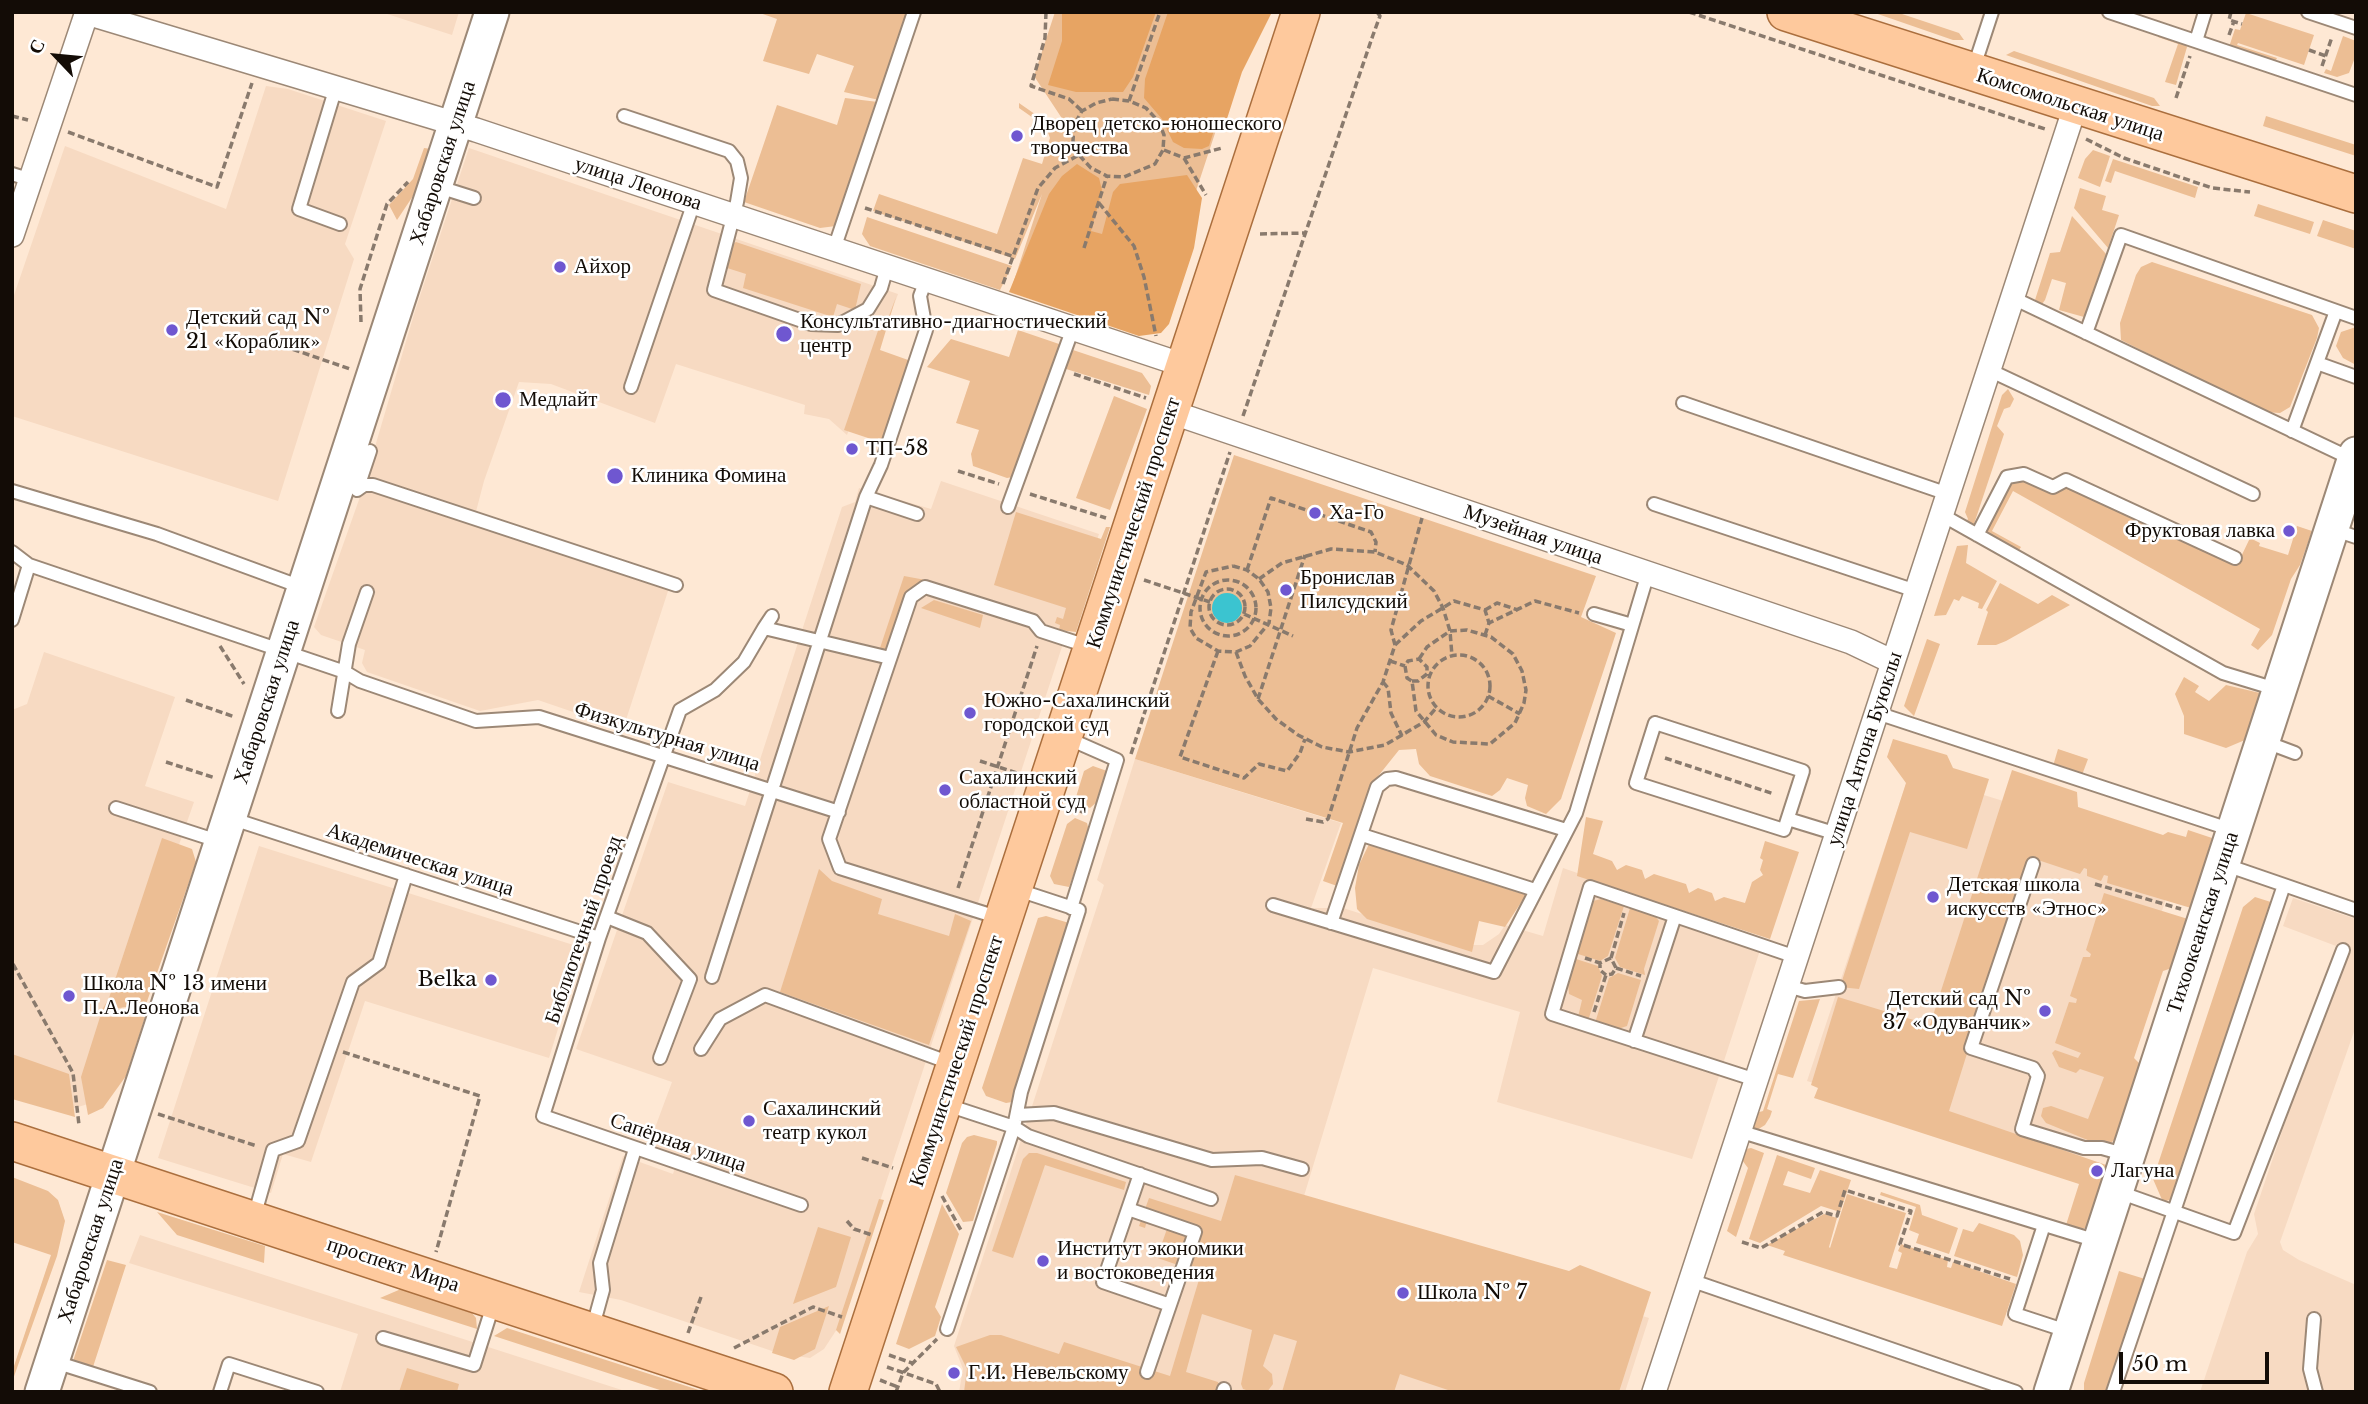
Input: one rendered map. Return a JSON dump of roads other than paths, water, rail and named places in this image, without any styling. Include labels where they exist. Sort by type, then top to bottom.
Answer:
[{"type":"main road","name":"Коммунистический проспект","points":[[848,1392],[1093,648],[1161,406],[1186,366],[1301,12]]},
{"type":"main road","name":"Комсомольская улица","points":[[1786,12],[1972,74],[2081,123],[2356,194]]},
{"type":"main road","name":"проспект Мира","points":[[12,1141],[774,1392]]},
{"type":"street","name":"улица Леонова","points":[[87,12],[456,124],[1186,366]]},
{"type":"street","points":[[12,235],[22,177],[39,123],[87,12]]},
{"type":"street","name":"Хабаровская улица","points":[[47,1376],[304,588],[359,461],[436,186],[492,12]]},
{"type":"street","name":"улица Антона Буюклы","points":[[1654,1392],[2012,298],[2081,123]]},
{"type":"street","name":"Музейная улица","points":[[1161,406],[1851,642],[1893,663]]},
{"type":"street","name":"Тихоокеанская улица","points":[[2051,1392],[2279,690],[2343,533],[2355,457]]},
{"type":"lane","points":[[834,249],[914,12]]},
{"type":"lane","points":[[1972,74],[1993,12]]},
{"type":"lane","points":[[2109,12],[2356,94]]},
{"type":"lane","points":[[2196,41],[2206,12]]},
{"type":"lane","points":[[2308,12],[2356,28]]},
{"type":"lane","points":[[336,87],[299,209],[340,224]]},
{"type":"lane","points":[[624,117],[729,151],[737,161],[741,178],[734,216],[713,290],[811,324],[838,325],[868,309],[881,288],[887,267]]},
{"type":"lane","points":[[436,186],[474,198]]},
{"type":"lane","points":[[631,387],[694,202]]},
{"type":"lane","points":[[2086,333],[2121,234],[2356,317]]},
{"type":"lane","points":[[712,977],[866,497],[881,465],[926,330],[920,296],[926,280]]},
{"type":"lane","points":[[2012,298],[2292,431],[2355,457]]},
{"type":"lane","points":[[2292,431],[2336,311]]},
{"type":"lane","points":[[1008,507],[1073,328]]},
{"type":"lane","points":[[2316,363],[2356,377]]},
{"type":"lane","points":[[1989,370],[2253,495]]},
{"type":"lane","points":[[1683,403],[1945,505],[1977,535],[2223,673],[2279,690]]},
{"type":"lane","points":[[359,461],[357,490],[365,485],[373,485],[676,585]]},
{"type":"lane","points":[[1977,535],[2007,477],[2024,474],[2053,487],[2066,480],[2235,558]]},
{"type":"lane","points":[[12,491],[157,534],[304,588]]},
{"type":"lane","points":[[866,497],[917,514]]},
{"type":"lane","points":[[1654,504],[1916,591]]},
{"type":"lane","name":"Физкультурная улица","points":[[12,552],[29,565],[345,671],[360,681],[477,721],[539,717],[839,812]]},
{"type":"lane","points":[[12,620],[29,565]]},
{"type":"lane","points":[[1273,905],[1494,972],[1576,813],[1648,573]]},
{"type":"lane","points":[[947,1329],[1016,1121],[1021,1092],[1079,910],[1009,904],[953,903],[839,868],[829,839],[911,597],[925,587],[1033,621],[1041,631],[1093,648]]},
{"type":"lane","points":[[338,711],[349,644],[367,592]]},
{"type":"lane","points":[[1594,614],[1632,625]]},
{"type":"lane","name":"Библиотечный проезд","points":[[543,1116],[599,938],[680,710],[715,690],[744,662],[772,616]]},
{"type":"lane","points":[[764,628],[820,639],[890,658]]},
{"type":"lane","points":[[1877,713],[2233,830]]},
{"type":"lane","points":[[1654,723],[1803,771],[1788,819],[1784,830],[1636,783],[1654,723]]},
{"type":"lane","points":[[1064,737],[1117,760],[1071,908]]},
{"type":"lane","points":[[2262,741],[2295,753]]},
{"type":"lane","points":[[1331,923],[1377,787],[1387,779],[1396,778],[1566,830]]},
{"type":"lane","name":"Академическая улица","points":[[116,808],[225,830],[406,875],[599,938]]},
{"type":"lane","points":[[1788,819],[1837,834]]},
{"type":"lane","points":[[1362,835],[1535,890]]},
{"type":"lane","points":[[2034,864],[1971,1048],[2033,1068],[2038,1076],[2022,1129],[2084,1149],[2102,1148],[2127,1156]]},
{"type":"lane","points":[[2222,864],[2356,910]]},
{"type":"lane","points":[[253,1219],[273,1150],[298,1141],[353,982],[379,963],[406,875]]},
{"type":"lane","points":[[2113,1392],[2284,885]]},
{"type":"lane","points":[[1756,1080],[1552,1014],[1590,887],[1796,957]]},
{"type":"lane","points":[[1634,1041],[1675,916]]},
{"type":"lane","points":[[607,917],[647,933],[690,979],[660,1058]]},
{"type":"lane","points":[[2116,1190],[2234,1233],[2343,950]]},
{"type":"lane","points":[[1787,986],[1805,991],[1839,987]]},
{"type":"lane","points":[[701,1049],[720,1019],[765,995],[956,1065]]},
{"type":"lane","points":[[943,1103],[1016,1121],[1054,1113],[1212,1160],[1262,1158],[1302,1170]]},
{"type":"lane","name":"Сапёрная улица","points":[[543,1116],[801,1205]]},
{"type":"lane","points":[[1016,1121],[1028,1136],[1211,1199]]},
{"type":"lane","points":[[1740,1131],[2099,1242]]},
{"type":"lane","points":[[592,1330],[603,1290],[600,1263],[635,1149]]},
{"type":"lane","points":[[1140,1174],[1103,1282],[1170,1305]]},
{"type":"lane","points":[[1128,1209],[1195,1233],[1147,1372]]},
{"type":"lane","points":[[2044,1225],[2015,1314],[2070,1332]]},
{"type":"lane","points":[[1690,1280],[2016,1392]]},
{"type":"lane","points":[[383,1338],[474,1366],[495,1298]]},
{"type":"lane","points":[[2314,1319],[2310,1369],[2316,1392]]},
{"type":"lane","points":[[220,1392],[229,1364],[317,1392]]},
{"type":"lane","points":[[47,1376],[150,1392]]},
{"type":"water","points":[[1227,593],[1238,597],[1242,608],[1238,619],[1227,623],[1216,619],[1212,608],[1216,597]]},
{"type":"place","name":"Дворец детско-юношеского творчества","points":[[1017,136]]},
{"type":"place","name":"Айхор","points":[[560,267]]},
{"type":"place","name":"Детский сад № 21 «Кораблик»","points":[[172,330]]},
{"type":"place","name":"Консультативно-диагностический центр","points":[[784,334]]},
{"type":"place","name":"Медлайт","points":[[503,400]]},
{"type":"place","name":"ТП-58","points":[[852,449]]},
{"type":"place","name":"Клиника Фомина","points":[[615,476]]},
{"type":"place","name":"Ха-Го","points":[[1315,513]]},
{"type":"place","name":"Фруктовая лавка","points":[[2289,531]]},
{"type":"place","name":"Бронислав Пилсудский","points":[[1286,590]]},
{"type":"place","name":"Южно-Сахалинский городской суд","points":[[970,713]]},
{"type":"place","name":"Сахалинский областной суд","points":[[945,790]]},
{"type":"place","name":"Детская школа искусств «Этнос»","points":[[1933,897]]},
{"type":"place","name":"Belka","points":[[491,980]]},
{"type":"place","name":"Школа № 13 имени П.А.Леонова","points":[[69,996]]},
{"type":"place","name":"Детский сад № 37 «Одуванчик»","points":[[2045,1011]]},
{"type":"place","name":"Сахалинский театр кукол","points":[[749,1121]]},
{"type":"place","name":"Лагуна","points":[[2097,1171]]},
{"type":"place","name":"Институт экономики и востоковедения","points":[[1043,1261]]},
{"type":"place","name":"Школа № 7","points":[[1403,1293]]},
{"type":"place","name":"Г.И. Невельскому","points":[[954,1373]]}]
